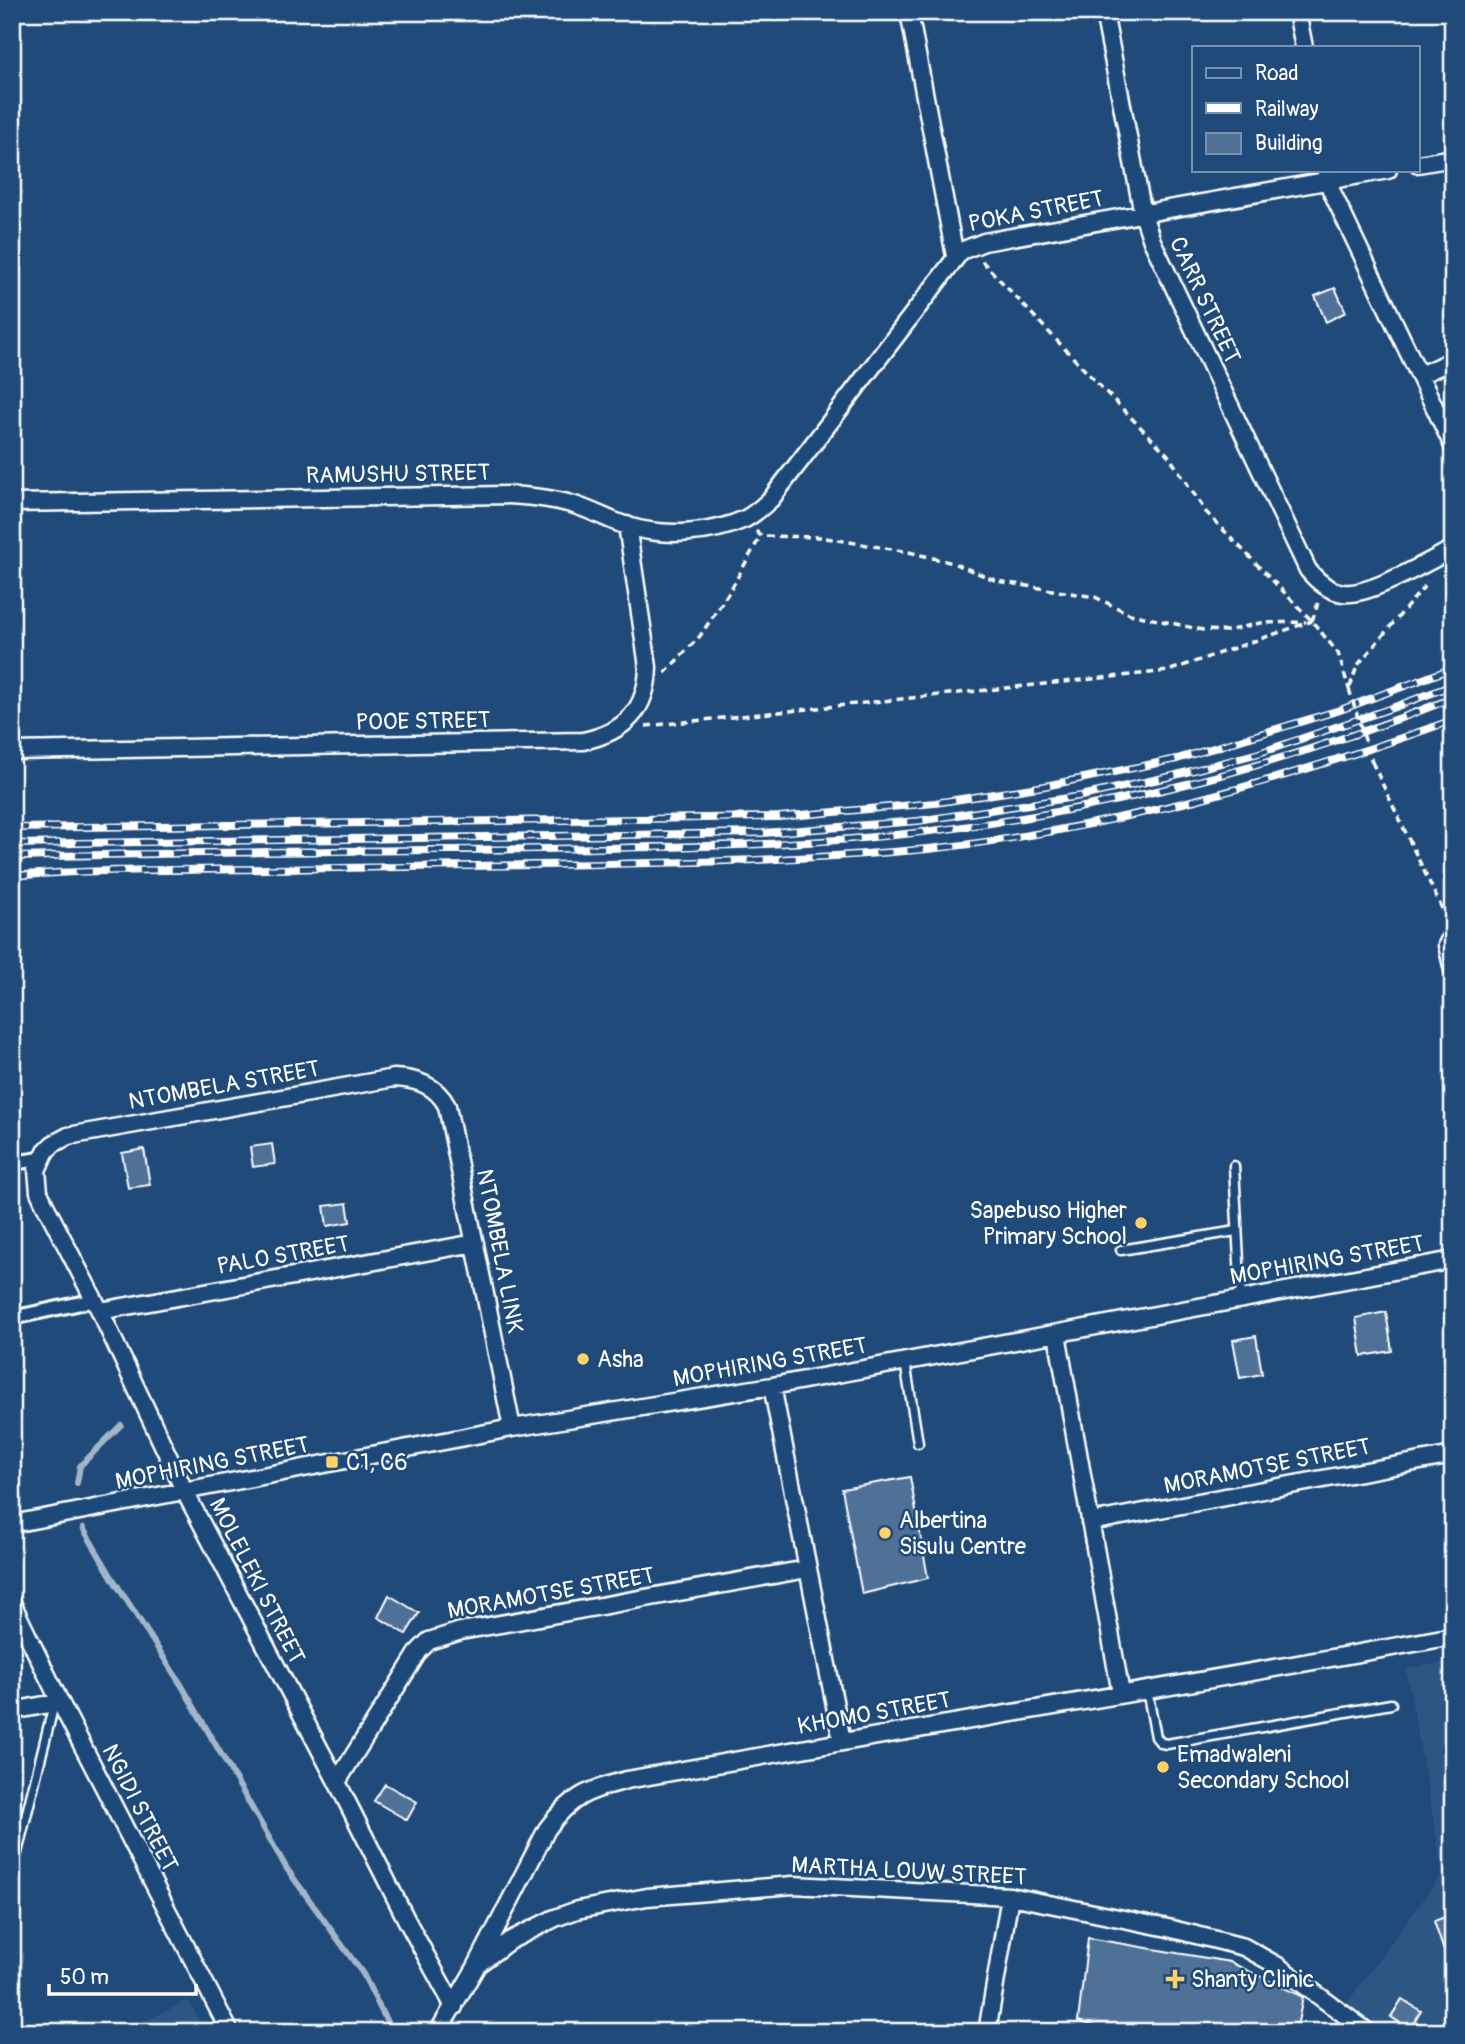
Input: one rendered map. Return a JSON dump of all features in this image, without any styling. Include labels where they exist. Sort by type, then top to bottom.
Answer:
[{"type":"street","points":[[909,12],[955,256]]},
{"type":"street","name":"CARR STREET","points":[[1104,12],[1143,214],[1152,241],[1308,570],[1324,586],[1344,594],[1355,593],[1371,589],[1435,558]]},
{"type":"street","points":[[1297,12],[1304,46]]},
{"type":"street","points":[[1420,164],[1453,158]]},
{"type":"street","name":"POKA STREET","points":[[771,499],[955,256],[969,246],[1143,214],[1327,175],[1364,172]]},
{"type":"street","points":[[1327,175],[1453,446]]},
{"type":"street","points":[[1420,375],[1453,360]]},
{"type":"street","name":"RAMUSHU STREET","points":[[12,503],[507,495],[539,497],[573,505],[627,526],[671,533],[694,531],[743,519],[771,499]]},
{"type":"street","points":[[627,526],[648,667],[645,695]]},
{"type":"street","points":[[1435,558],[1453,549]]},
{"type":"street","name":"POOE STREET","points":[[12,751],[583,741],[617,729],[635,713],[645,695]]},
{"type":"street","points":[[1451,936],[1453,970]]},
{"type":"street","name":"NTOMBELA STREET","points":[[39,1164],[53,1144],[61,1139],[95,1131],[394,1078],[417,1081],[434,1088]]},
{"type":"street","name":"NTOMBELA LINK","points":[[434,1088],[447,1106],[512,1428]]},
{"type":"street","points":[[12,1163],[39,1164]]},
{"type":"street","name":"MOLELEKI STREET","points":[[39,1164],[39,1192],[98,1306],[185,1492],[454,2007]]},
{"type":"street","name":"PALO STREET","points":[[98,1306],[475,1243]]},
{"type":"street","name":"MOPHIRING STREET","points":[[12,1524],[512,1428],[772,1386],[1453,1260]]},
{"type":"street","points":[[12,1318],[98,1306]]},
{"type":"street","points":[[1057,1334],[1121,1695]]},
{"type":"street","points":[[772,1386],[842,1741]]},
{"type":"street","name":"MORAMOTSE STREET","points":[[1090,1522],[1453,1455]]},
{"type":"street","name":"MORAMOTSE STREET","points":[[337,1782],[419,1651],[429,1640],[461,1631],[807,1569]]},
{"type":"street","name":"NGIDI STREET","points":[[12,1603],[57,1703],[230,2032]]},
{"type":"street","name":"KHOMO STREET","points":[[438,2032],[476,1967],[547,1829],[562,1809],[593,1788],[842,1741],[1453,1636]]},
{"type":"street","points":[[12,1711],[57,1703]]},
{"type":"street","name":"MARTHA LOUW STREET","points":[[476,1967],[509,1941],[555,1918],[577,1910],[647,1897],[793,1885],[1010,1896],[1168,1928],[1244,1947],[1278,1966],[1368,2032]]},
{"type":"street","points":[[986,2032],[1010,1896]]},
{"type":"lane","points":[[1234,1166],[1241,1299]]},
{"type":"lane","points":[[1121,1250],[1236,1231]]},
{"type":"lane","points":[[905,1362],[918,1443]]},
{"type":"lane","points":[[1147,1690],[1156,1737],[1161,1743],[1167,1744],[1391,1704]]},
{"type":"lane","points":[[16,1857],[57,1703]]},
{"type":"path","points":[[969,246],[1168,455],[1206,513],[1312,621],[1338,653],[1378,774],[1451,936]]},
{"type":"path","points":[[743,519],[761,536],[820,537],[899,550],[953,563],[998,581],[1095,597],[1130,614],[1203,629],[1227,631],[1259,623],[1312,621]]},
{"type":"path","points":[[645,695],[700,636],[761,536]]},
{"type":"path","points":[[1349,689],[1357,666],[1435,572],[1435,558]]},
{"type":"path","points":[[617,729],[1168,671],[1312,621]]},
{"type":"shaded area","points":[[1453,1661],[1453,2032],[1389,2032],[1346,2004],[1443,1873],[1406,1669]]},
{"type":"shaded area","points":[[188,2000],[206,2032],[124,2032]]},
{"type":"building","points":[[1335,288],[1346,312],[1326,322],[1315,296]]},
{"type":"building","points":[[272,1144],[275,1164],[253,1167],[250,1147]]},
{"type":"building","points":[[144,1149],[150,1185],[128,1188],[122,1153]]},
{"type":"building","points":[[347,1203],[350,1222],[327,1226],[324,1206]]},
{"type":"building","points":[[1386,1312],[1392,1351],[1362,1356],[1356,1318]]},
{"type":"building","points":[[1256,1336],[1262,1374],[1240,1378],[1233,1340]]},
{"type":"building","name":"Albertina Sisulu Centre","points":[[910,1477],[928,1578],[862,1594],[842,1489]]},
{"type":"building","points":[[389,1595],[419,1613],[406,1634],[378,1617]]},
{"type":"building","points":[[385,1784],[417,1802],[407,1820],[374,1801]]},
{"type":"building","points":[[1453,1914],[1453,1968],[1450,1969],[1434,1921]]},
{"type":"building","name":"Shanty Clinic","points":[[1088,1938],[1230,1962],[1303,1997],[1296,2032],[1113,2032],[1078,2021]]},
{"type":"building","points":[[1402,1999],[1421,2011],[1410,2029],[1391,2017]]},
{"type":"waterway","points":[[77,1483],[80,1466],[121,1425]]},
{"type":"waterway","points":[[83,1528],[182,1686],[287,1869],[363,1974],[392,2032]]},
{"type":"railway","points":[[12,828],[779,817],[935,803],[1045,786],[1177,759],[1340,710],[1453,668]]},
{"type":"railway","points":[[12,844],[763,833],[918,821],[1081,796],[1168,777],[1259,753],[1453,685]]},
{"type":"railway","points":[[12,857],[702,846],[823,841],[938,830],[1014,820],[1163,790],[1310,749],[1453,698]]},
{"type":"railway","points":[[12,876],[140,870],[686,862],[807,858],[928,849],[1062,829],[1194,800],[1325,763],[1453,720]]},
{"type":"place","name":"Sapebuso Higher Primary School","points":[[1141,1223]]},
{"type":"place","name":"Asha","points":[[583,1359]]},
{"type":"place","name":"C1, C6","points":[[332,1462]]},
{"type":"place","name":"Albertina Sisulu Centre","points":[[885,1533]]},
{"type":"place","name":"Emadwaleni Secondary School","points":[[1163,1767]]},
{"type":"place","name":"Shanty Clinic","points":[[1175,1979]]}]
